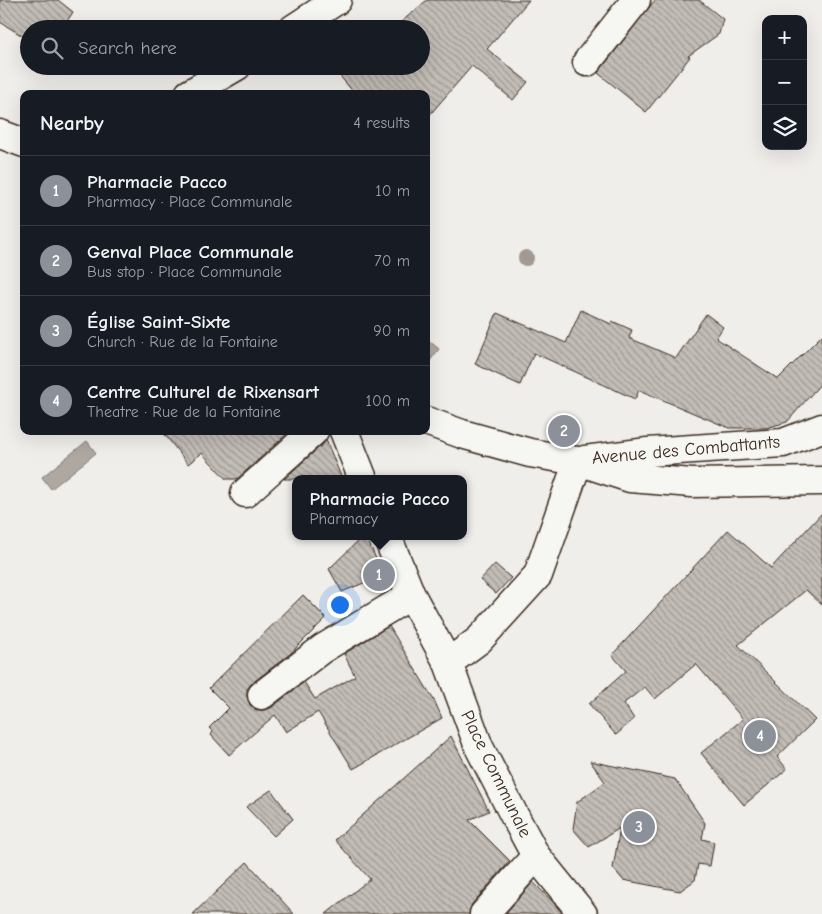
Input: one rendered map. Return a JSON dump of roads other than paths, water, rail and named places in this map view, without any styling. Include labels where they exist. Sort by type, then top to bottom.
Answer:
[{"type":"street","points":[[307,20],[337,0]]},
{"type":"street","points":[[587,62],[636,0]]},
{"type":"street","points":[[196,90],[222,75]]},
{"type":"street","points":[[0,134],[20,142]]},
{"type":"street","points":[[430,422],[462,434],[530,453],[578,461],[630,478],[692,483],[822,481]]},
{"type":"street","name":"Avenue des Combattants","points":[[578,461],[648,452],[783,443],[822,428]]},
{"type":"street","points":[[245,492],[309,435]]},
{"type":"street","points":[[346,435],[361,475]]},
{"type":"street","points":[[448,663],[479,640],[538,575],[578,461]]},
{"type":"street","name":"Place Communale","points":[[389,540],[411,595],[448,663],[479,747],[536,856],[583,914]]},
{"type":"street","points":[[262,695],[322,649],[411,595]]},
{"type":"street","points":[[484,914],[536,856]]},
{"type":"place","name":"Genval Place Communale","points":[[564,431]]},
{"type":"place","name":"Pharmacie Pacco","points":[[379,575]]},
{"type":"place","name":"Centre Culturel de Rixensart","points":[[760,736]]},
{"type":"place","name":"Église Saint-Sixte","points":[[639,827]]}]
